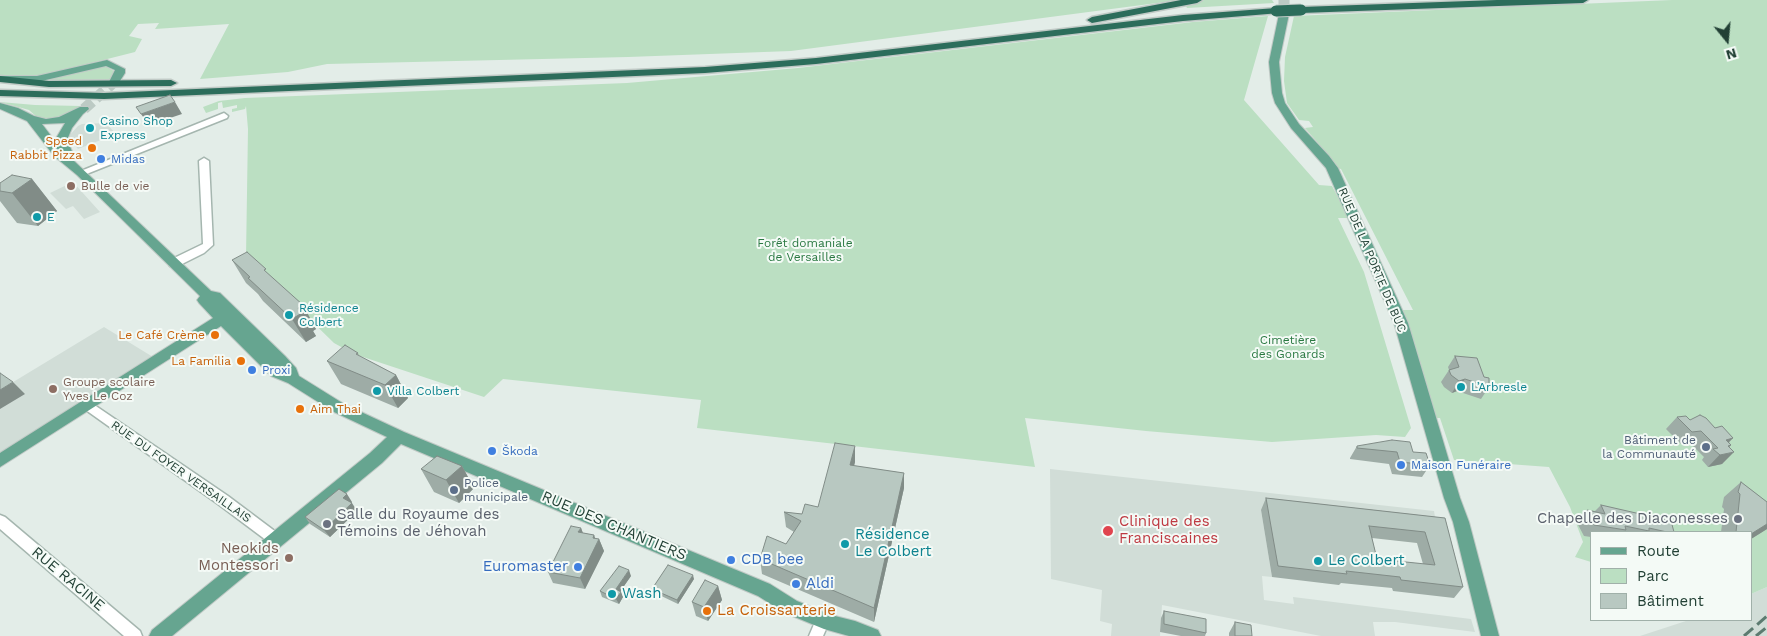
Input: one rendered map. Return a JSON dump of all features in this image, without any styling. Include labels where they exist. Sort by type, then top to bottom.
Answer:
[{"type":"highway","points":[[1084,23],[1097,18],[1197,0]]},
{"type":"highway","points":[[0,93],[104,96],[736,68],[1183,18],[1300,7],[1417,0]]},
{"type":"highway","points":[[1300,7],[1582,0]]},
{"type":"highway","points":[[0,86],[40,90],[92,91],[705,64],[816,54],[1177,12],[1279,10]]},
{"type":"highway","points":[[0,79],[49,84],[200,83],[215,86]]},
{"type":"highway","points":[[0,99],[80,103],[284,92],[302,88]]},
{"type":"main road","name":"RUE DE LA PORTE DE BUC","points":[[1279,10],[1274,62],[1276,91],[1280,103],[1295,126],[1332,168],[1401,323],[1461,522],[1490,636]]},
{"type":"main road","points":[[0,79],[36,79],[96,64],[107,64],[120,69],[120,73],[114,82]]},
{"type":"main road","points":[[0,106],[14,110],[31,119],[46,135],[54,150],[81,172],[174,264]]},
{"type":"main road","points":[[31,119],[54,122],[69,118],[84,109],[67,127],[61,144],[71,163]]},
{"type":"main road","points":[[46,135],[55,129],[67,127]]},
{"type":"main road","name":"RUE DES CHANTIERS","points":[[174,264],[207,295],[204,300],[226,316],[276,372],[293,379],[339,408],[399,436],[493,474],[773,594],[796,599],[834,614],[855,629],[872,636]]},
{"type":"main road","points":[[0,461],[226,316]]},
{"type":"main road","points":[[158,636],[376,458],[399,436]]},
{"type":"main road","name":"RUE DES CHANTIERS","points":[[773,594],[819,628],[855,629]]},
{"type":"street","points":[[81,172],[224,116]]},
{"type":"street","points":[[174,264],[208,245],[204,160]]},
{"type":"street","name":"RUE DU FOYER VERSAILLAIS","points":[[86,405],[223,500],[275,539]]},
{"type":"street","name":"RUE RACINE","points":[[0,522],[135,636]]},
{"type":"shaded area","points":[[106,123],[116,134],[78,149],[68,137],[82,124]]},
{"type":"shaded area","points":[[73,182],[100,212],[84,219],[73,206],[66,209],[50,193]]},
{"type":"shaded area","name":"Groupe scolaire Yves Le Coz","points":[[104,327],[153,357],[0,455],[0,390]]},
{"type":"shaded area","name":"Clinique des Franciscaines","points":[[1050,469],[1434,511],[1437,529],[1261,510],[1272,577],[1262,576],[1264,600],[1294,604],[1293,597],[1471,619],[1475,632],[1395,622],[1373,622],[1375,636],[1321,636],[1162,605],[1160,636],[1111,636],[1112,624],[1100,621],[1102,590],[1051,579]]},
{"type":"shaded area","points":[[1767,587],[1767,636],[1640,636],[1686,621],[1752,621],[1752,594]]},
{"type":"green space","points":[[0,0],[1180,0],[791,51],[327,64],[288,72],[200,79],[229,24],[155,29],[159,23],[138,24],[129,36],[142,39],[135,52],[40,76],[0,76]]},
{"type":"green space","points":[[1204,0],[1272,0],[1274,3],[1187,8],[1186,6]]},
{"type":"green space","points":[[1672,0],[1767,0],[1767,587],[1752,594],[1752,531],[1590,531],[1590,562],[1575,557],[1583,542],[1570,507],[1549,467],[1454,460],[1440,418],[1436,418],[1403,310],[1413,310],[1341,169],[1337,168],[1305,128],[1313,127],[1309,121],[1299,120],[1287,103],[1284,81],[1285,57],[1294,16]]},
{"type":"green space","name":"Forêt domaniale de Versailles","points":[[1268,16],[1244,100],[1319,185],[1332,186],[1349,218],[1338,218],[1364,272],[1411,428],[1405,437],[1376,435],[1272,442],[1025,418],[1035,467],[697,428],[701,400],[503,379],[484,397],[354,354],[334,343],[246,257],[248,129],[246,106],[245,109],[232,112],[232,109],[237,108],[237,105],[223,108],[222,102],[218,103],[218,109],[206,113],[203,107],[219,101],[245,98],[627,83],[798,68],[1193,22]]},
{"type":"green space","points":[[105,66],[114,71],[108,83],[37,82],[87,69]]},
{"type":"green space","points":[[0,102],[81,106],[72,114],[54,120],[39,119],[29,110]]},
{"type":"building","points":[[170,95],[175,102],[141,114],[136,107]]},
{"type":"building","points":[[12,175],[32,179],[12,193],[0,191],[0,183]]},
{"type":"building","points":[[247,252],[303,305],[298,308],[302,313],[292,319],[248,278],[250,277],[232,260]]},
{"type":"building","points":[[345,345],[358,353],[356,354],[396,375],[385,385],[327,361]]},
{"type":"building","points":[[1455,356],[1477,358],[1484,377],[1489,378],[1489,387],[1465,379],[1459,381],[1451,375],[1449,370],[1459,367]]},
{"type":"building","points":[[0,373],[13,382],[0,390]]},
{"type":"building","points":[[1700,415],[1706,418],[1715,428],[1722,426],[1733,438],[1726,440],[1731,445],[1728,446],[1734,452],[1720,455],[1713,449],[1718,448],[1701,431],[1692,432],[1677,417],[1686,416],[1690,420]]},
{"type":"building","points":[[1392,440],[1410,442],[1413,452],[1426,453],[1430,465],[1400,462],[1397,452],[1357,448],[1357,446]]},
{"type":"building","name":"Résidence Le Colbert","points":[[835,443],[855,446],[850,465],[904,473],[874,608],[760,559],[767,536],[786,544],[801,521],[784,512],[802,514],[805,504],[818,507]]},
{"type":"building","points":[[437,456],[462,466],[446,480],[421,469]]},
{"type":"building","points":[[1741,482],[1767,502],[1767,524],[1752,533],[1752,531],[1736,531],[1740,494],[1738,492]]},
{"type":"building","points":[[339,489],[347,494],[343,498],[352,503],[324,530],[305,517]]},
{"type":"building","name":"Le Colbert","points":[[1266,498],[1445,518],[1463,587],[1401,580],[1400,577],[1346,571],[1347,574],[1278,566]],"holes":[[[1369,526],[1425,532],[1435,565],[1377,559]]]},
{"type":"building","points":[[1601,505],[1671,521],[1674,531],[1649,528],[1649,531],[1625,526],[1626,530],[1594,525],[1587,510],[1605,514]]},
{"type":"building","points":[[571,526],[581,528],[578,532],[594,535],[593,538],[599,539],[580,578],[548,572]]},
{"type":"building","points":[[668,565],[693,575],[677,600],[652,589]]},
{"type":"building","points":[[619,566],[629,570],[616,589],[621,592],[616,599],[600,591]]},
{"type":"building","points":[[705,580],[718,586],[704,607],[692,602]]},
{"type":"building","points":[[1164,611],[1206,619],[1206,633],[1164,624]]},
{"type":"building","points":[[1235,622],[1251,625],[1252,636],[1235,636]]},
{"type":"tunnel","points":[[1284,0],[1284,14]]},
{"type":"tunnel","points":[[84,109],[114,82]]},
{"type":"railway","points":[[1744,636],[1767,616]]},
{"type":"railway","points":[[1756,636],[1767,627]]},
{"type":"place","name":"Casino Shop Express","points":[[90,128]]},
{"type":"place","name":"Speed Rabbit Pizza","points":[[92,148]]},
{"type":"place","name":"Midas","points":[[101,159]]},
{"type":"place","name":"Bulle de vie","points":[[71,186]]},
{"type":"place","name":"E","points":[[37,217]]},
{"type":"place","name":"Résidence Colbert","points":[[289,315]]},
{"type":"place","name":"Le Café Crème","points":[[215,335]]},
{"type":"place","name":"La Familia","points":[[241,361]]},
{"type":"place","name":"Proxi","points":[[252,370]]},
{"type":"place","name":"L’Arbresle","points":[[1461,387]]},
{"type":"place","name":"Groupe scolaire Yves Le Coz","points":[[53,389]]},
{"type":"place","name":"Villa Colbert","points":[[377,391]]},
{"type":"place","name":"Aim Thai","points":[[300,409]]},
{"type":"place","name":"Bâtiment de la Communauté","points":[[1706,447]]},
{"type":"place","name":"Škoda","points":[[492,451]]},
{"type":"place","name":"Maison Funéraire","points":[[1401,465]]},
{"type":"place","name":"Police municipale","points":[[454,490]]},
{"type":"place","name":"Chapelle des Diaconesses","points":[[1738,519]]},
{"type":"place","name":"Salle du Royaume des Témoins de Jéhovah","points":[[327,524]]},
{"type":"place","name":"Clinique des Franciscaines","points":[[1108,531]]},
{"type":"place","name":"Résidence Le Colbert","points":[[845,544]]},
{"type":"place","name":"Neokids Montessori","points":[[289,558]]},
{"type":"place","name":"CDB bee","points":[[731,560]]},
{"type":"place","name":"Le Colbert","points":[[1318,561]]},
{"type":"place","name":"Euromaster","points":[[578,567]]},
{"type":"place","name":"Aldi","points":[[796,584]]},
{"type":"place","name":"Wash","points":[[612,594]]},
{"type":"place","name":"La Croissanterie","points":[[707,611]]},
{"type":"park label","name":"Cimetière des Gonards","points":[[1288,347]]}]
